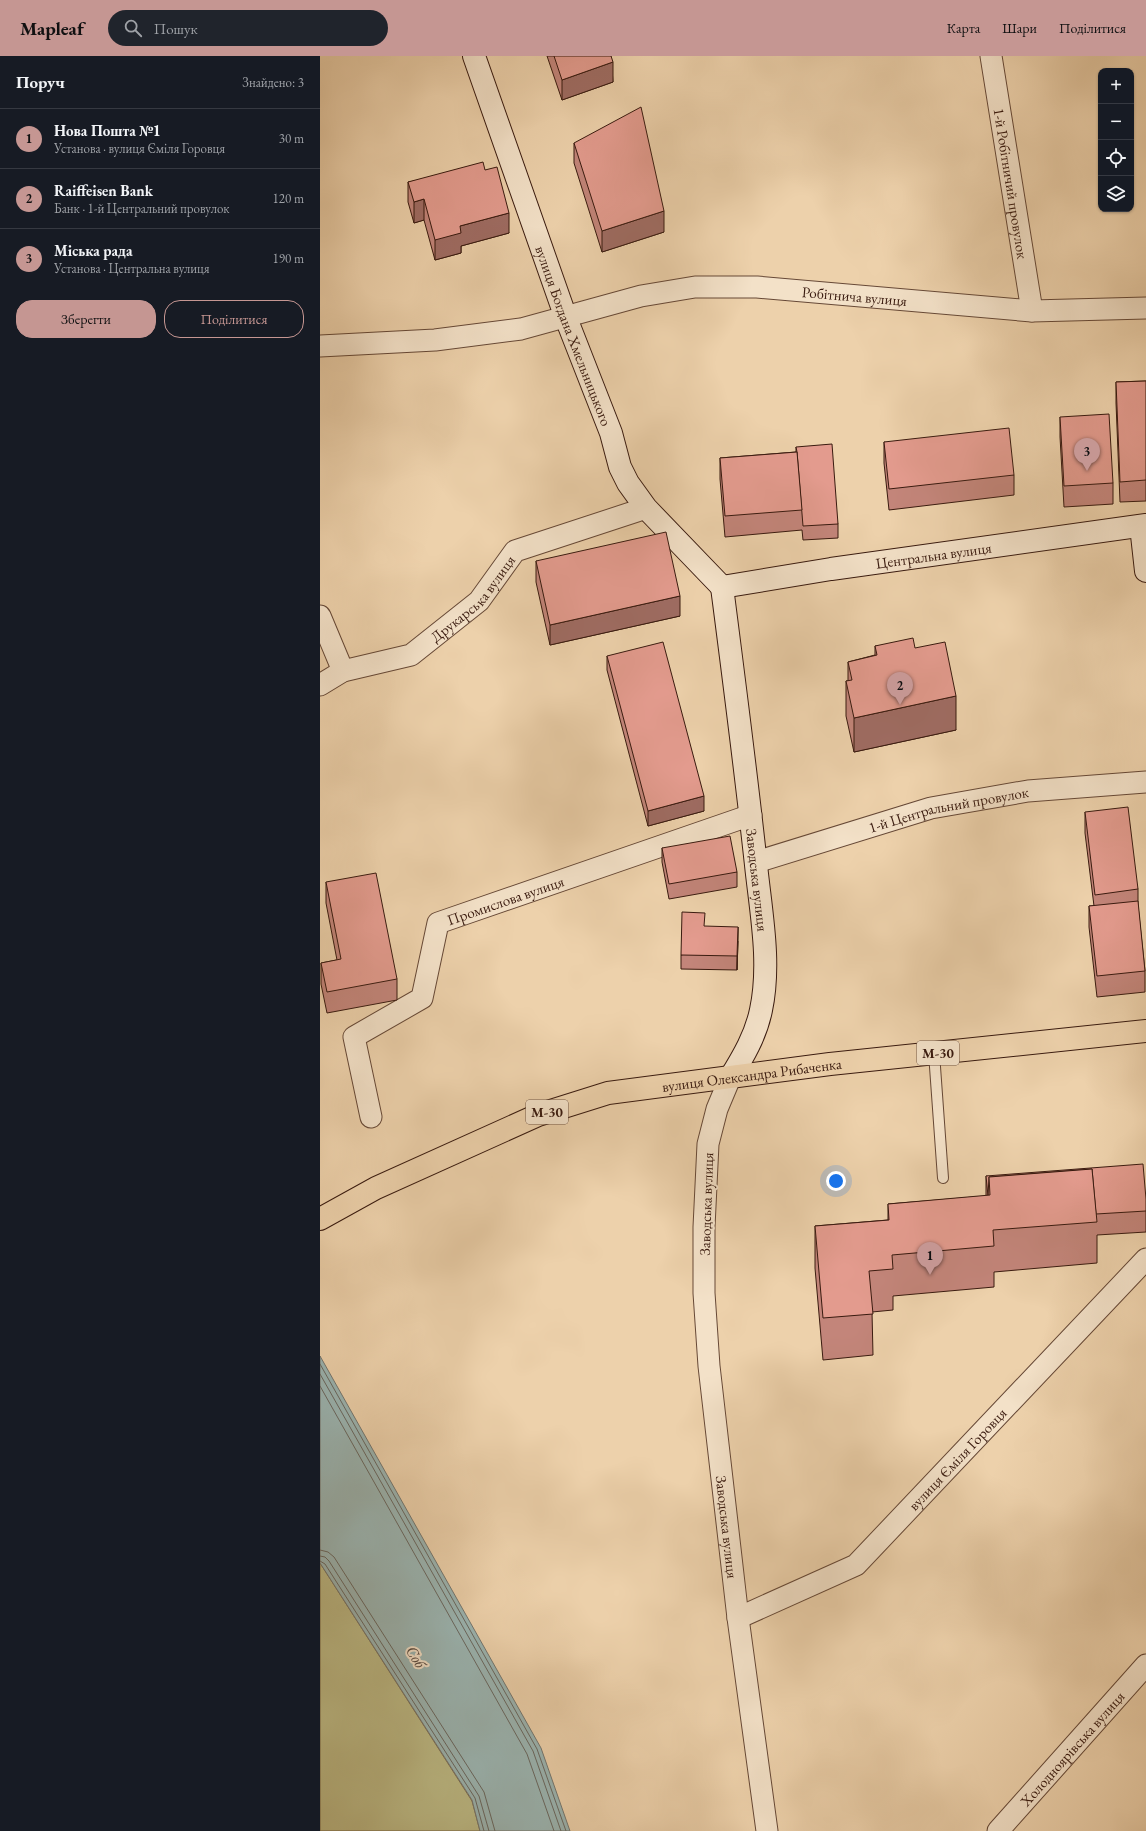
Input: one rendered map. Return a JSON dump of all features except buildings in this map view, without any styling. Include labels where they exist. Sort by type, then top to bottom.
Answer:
[{"type":"highway","name":"вулиця Олександра Рибаченка","points":[[320,1219],[376,1188],[545,1113],[608,1094],[669,1084],[730,1078],[830,1064],[1146,1031]]},
{"type":"street","name":"вулиця Богдана Хмельницького","points":[[474,56],[566,318],[611,433],[620,467],[631,488],[646,508],[722,587]]},
{"type":"street","name":"1-й Робітничий провулок","points":[[991,56],[1032,311]]},
{"type":"street","name":"Робітнича вулиця","points":[[320,346],[435,340],[521,329],[566,318],[612,303],[661,292],[695,287],[730,286],[824,292],[920,303],[1032,311],[1146,308]]},
{"type":"street","name":"Друкарська вулиця","points":[[320,685],[343,671],[412,655],[479,601],[515,551],[646,508]]},
{"type":"street","name":"Центральна вулиця","points":[[722,587],[831,569],[1143,525]]},
{"type":"street","points":[[1143,525],[1146,571]]},
{"type":"street","name":"Заводська вулиця","points":[[722,587],[751,815],[765,947],[765,976],[761,1010],[749,1046],[730,1078],[717,1110],[708,1144],[704,1227],[704,1293],[709,1366],[738,1618],[767,1831]]},
{"type":"street","points":[[320,616],[343,671]]},
{"type":"street","name":"1-й Центральний провулок","points":[[756,862],[931,808],[1028,791],[1146,782]]},
{"type":"street","name":"Промислова вулиця","points":[[371,1117],[354,1037],[422,998],[438,923],[751,815]]},
{"type":"street","name":"вулиця Єміля Горовця","points":[[738,1618],[856,1565],[1146,1259]]},
{"type":"street","name":"Холодноярівська вулиця","points":[[998,1831],[1146,1665]]},
{"type":"lane","points":[[934,1054],[943,1178]]},
{"type":"shaded area","points":[[320,1563],[472,1801],[480,1831],[320,1831]]},
{"type":"water","name":"Соб","points":[[320,1356],[541,1748],[570,1831],[480,1831],[472,1800],[320,1563]]},
{"type":"place","name":"Міська рада","points":[[1087,471]]},
{"type":"place","name":"Raiffeisen Bank","points":[[900,705]]},
{"type":"place","name":"Нова Пошта №1","points":[[930,1275]]}]
